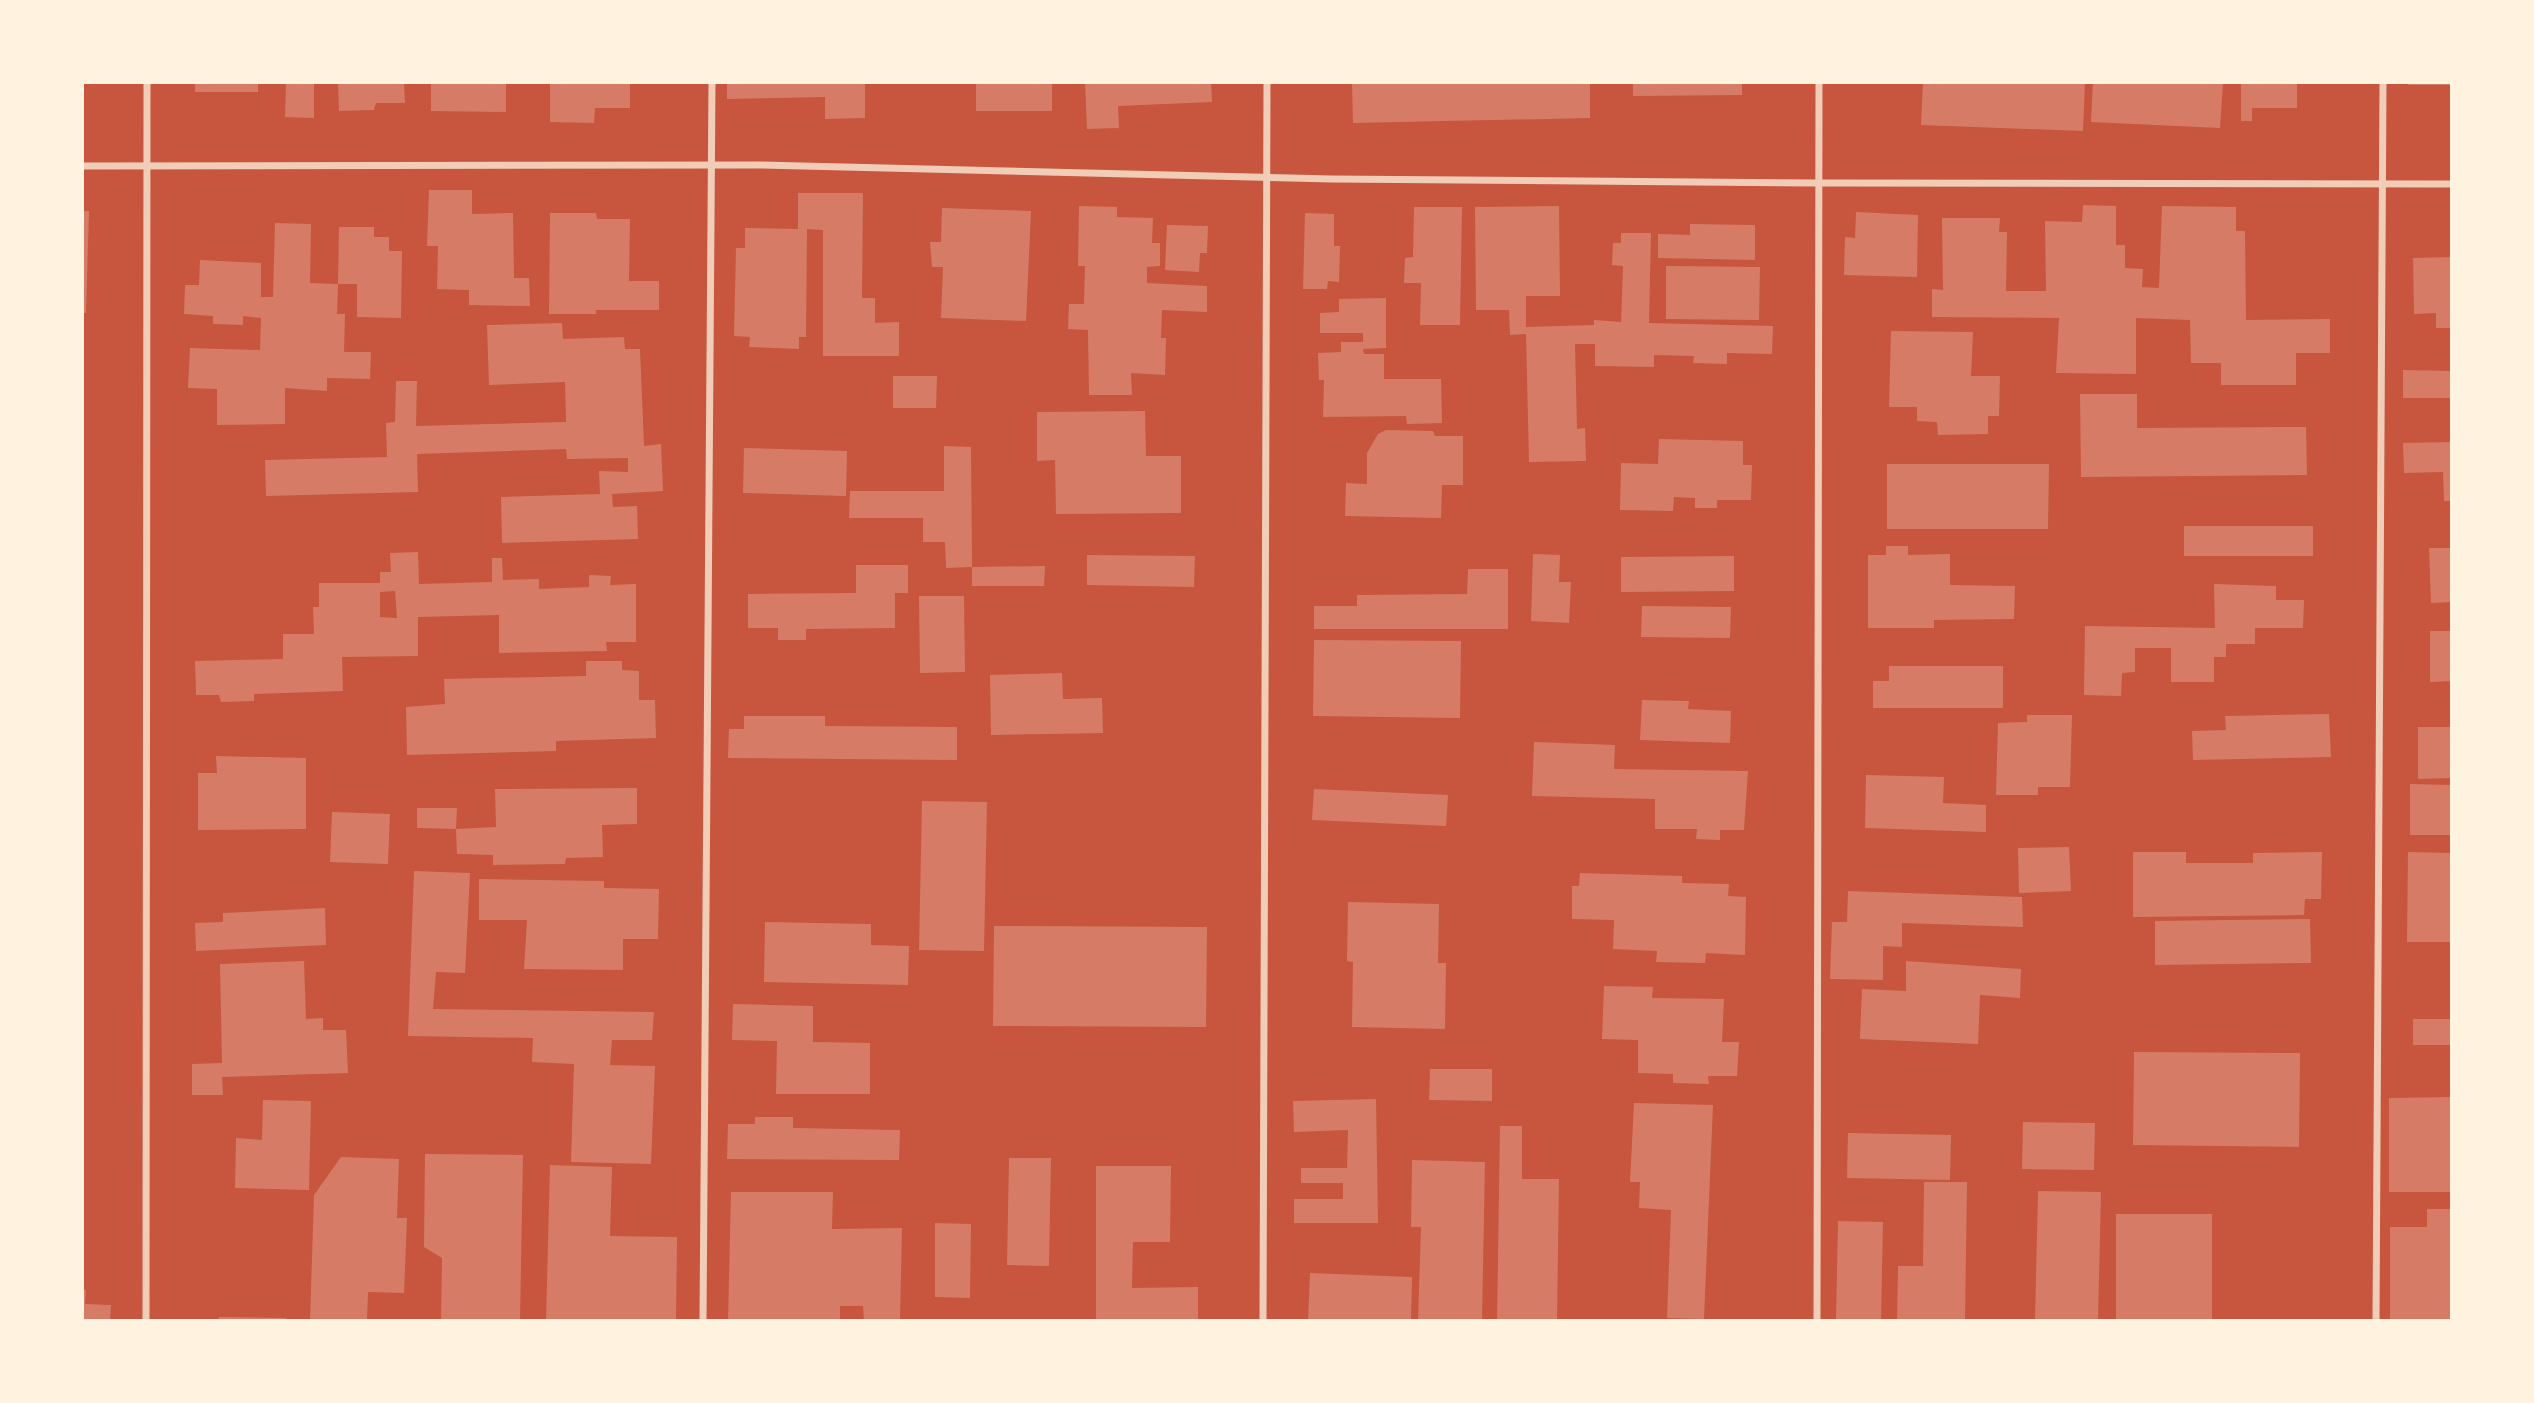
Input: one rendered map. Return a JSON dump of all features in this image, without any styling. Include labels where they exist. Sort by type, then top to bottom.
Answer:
[{"type":"street","points":[[146,1321],[147,82]]},
{"type":"street","points":[[703,1321],[712,82]]},
{"type":"street","points":[[1263,1321],[1267,82]]},
{"type":"street","points":[[1818,1321],[1819,82]]},
{"type":"street","points":[[2376,1321],[2383,82]]},
{"type":"street","points":[[82,166],[773,166],[1266,178],[1818,183],[2452,184]]},
{"type":"building","points":[[195,82],[258,82],[258,92],[195,92]]},
{"type":"building","points":[[286,82],[314,82],[314,118],[285,117]]},
{"type":"building","points":[[338,82],[404,82],[405,103],[376,103],[374,110],[339,111]]},
{"type":"building","points":[[431,82],[506,82],[506,112],[431,111]]},
{"type":"building","points":[[550,82],[630,82],[630,108],[595,108],[594,123],[550,122]]},
{"type":"building","points":[[727,82],[865,82],[865,118],[825,119],[825,97],[727,99]]},
{"type":"building","points":[[976,82],[1052,82],[1052,111],[976,111]]},
{"type":"building","points":[[1085,82],[1211,82],[1212,102],[1118,106],[1119,128],[1087,129]]},
{"type":"building","points":[[1352,82],[1590,82],[1590,118],[1353,123]]},
{"type":"building","points":[[1633,82],[1742,82],[1742,95],[1633,96]]},
{"type":"building","points":[[1923,82],[2085,82],[2083,131],[1921,125]]},
{"type":"building","points":[[2093,82],[2223,82],[2220,128],[2091,122]]},
{"type":"building","points":[[2241,82],[2297,82],[2297,108],[2252,108],[2252,121],[2241,121]]},
{"type":"building","points":[[2408,82],[2452,82],[2452,85],[2408,85]]},
{"type":"building","points":[[429,190],[472,190],[472,214],[513,213],[514,278],[529,278],[530,306],[469,305],[469,290],[437,289],[438,246],[427,246]]},
{"type":"building","points":[[798,193],[863,193],[862,298],[875,298],[875,323],[899,322],[899,356],[823,356],[823,230],[807,229],[806,337],[799,337],[799,349],[749,347],[750,337],[734,336],[736,248],[745,248],[745,228],[798,229]]},
{"type":"building","points":[[2083,205],[2116,206],[2116,245],[2125,245],[2125,268],[2143,269],[2142,287],[2159,288],[2162,206],[2236,207],[2236,231],[2245,231],[2246,320],[2330,319],[2330,353],[2296,353],[2296,385],[2221,385],[2221,363],[2191,363],[2190,320],[2136,318],[2136,374],[2056,373],[2059,318],[1932,317],[1932,289],[1943,290],[1942,218],[2000,218],[1999,232],[2007,232],[2006,291],[2046,291],[2045,221],[2082,222]]},
{"type":"building","points":[[1079,206],[1117,207],[1117,217],[1153,218],[1152,243],[1160,243],[1160,266],[1147,267],[1147,283],[1207,286],[1207,312],[1162,310],[1161,338],[1166,338],[1165,375],[1131,373],[1132,395],[1089,395],[1088,330],[1068,329],[1069,304],[1084,304],[1085,266],[1078,266]]},
{"type":"building","points":[[1559,206],[1560,296],[1526,296],[1526,327],[1594,325],[1594,320],[1621,322],[1623,266],[1612,265],[1613,243],[1621,243],[1621,233],[1651,233],[1649,323],[1773,326],[1772,354],[1727,353],[1727,364],[1693,363],[1694,356],[1654,355],[1654,367],[1595,366],[1595,344],[1575,344],[1577,429],[1585,428],[1586,461],[1529,462],[1526,334],[1510,335],[1509,310],[1476,310],[1475,207]]},
{"type":"building","points":[[1414,207],[1462,207],[1460,325],[1420,325],[1421,283],[1404,283],[1405,258],[1413,257]]},
{"type":"building","points":[[942,208],[1031,211],[1026,321],[941,318],[943,267],[932,267],[930,242],[941,242]]},
{"type":"building","points":[[82,211],[89,211],[86,313],[82,313]]},
{"type":"building","points":[[1856,212],[1918,215],[1917,277],[1844,275],[1845,237],[1855,238]]},
{"type":"building","points":[[550,213],[596,213],[597,219],[630,219],[629,281],[659,281],[659,310],[596,310],[596,314],[549,314]]},
{"type":"building","points":[[1305,213],[1334,214],[1334,246],[1340,246],[1339,282],[1328,281],[1327,289],[1303,289]]},
{"type":"building","points":[[275,223],[311,224],[310,283],[338,284],[337,314],[345,314],[344,352],[371,352],[370,379],[327,378],[327,391],[285,388],[285,424],[217,425],[217,389],[188,388],[190,348],[260,350],[261,318],[243,316],[243,325],[213,324],[213,316],[184,314],[185,285],[199,285],[200,260],[261,263],[261,297],[273,297]]},
{"type":"building","points":[[1690,224],[1755,225],[1755,260],[1658,258],[1658,234],[1690,235]]},
{"type":"building","points":[[1167,225],[1208,226],[1207,253],[1200,253],[1199,272],[1165,270]]},
{"type":"building","points":[[339,227],[374,227],[374,237],[389,237],[389,251],[402,251],[401,318],[357,317],[357,284],[338,284]]},
{"type":"building","points":[[2452,257],[2452,328],[2436,328],[2436,313],[2414,314],[2413,258]]},
{"type":"building","points":[[1666,266],[1760,267],[1759,320],[1666,319]]},
{"type":"building","points":[[1386,298],[1386,348],[1363,349],[1364,354],[1384,354],[1384,379],[1441,379],[1442,423],[1407,424],[1406,416],[1323,417],[1324,380],[1319,380],[1318,353],[1341,352],[1341,342],[1363,342],[1363,333],[1320,333],[1320,313],[1339,312],[1339,299]]},
{"type":"building","points":[[562,323],[563,339],[624,337],[625,349],[640,349],[644,446],[661,444],[663,491],[612,494],[613,507],[637,506],[638,539],[502,543],[501,497],[600,494],[599,471],[628,472],[628,458],[567,459],[566,449],[417,454],[418,492],[266,496],[265,460],[387,457],[386,423],[395,422],[396,381],[417,381],[416,426],[566,422],[565,382],[489,385],[487,325]]},
{"type":"building","points":[[1891,331],[1973,332],[1971,376],[2000,376],[1999,416],[1988,416],[1988,434],[1938,435],[1937,422],[1917,421],[1917,407],[1889,407]]},
{"type":"building","points":[[2403,370],[2452,371],[2452,398],[2403,398]]},
{"type":"building","points":[[893,376],[937,376],[936,408],[893,408]]},
{"type":"building","points":[[2080,394],[2137,394],[2137,428],[2306,427],[2307,475],[2081,477]]},
{"type":"building","points":[[1145,411],[1146,456],[1181,456],[1181,513],[1056,514],[1055,460],[1037,461],[1037,412]]},
{"type":"building","points":[[1386,430],[1433,431],[1435,436],[1463,436],[1463,485],[1442,485],[1441,518],[1345,516],[1346,483],[1367,484],[1367,453],[1378,434]]},
{"type":"building","points":[[1659,439],[1743,441],[1743,465],[1752,465],[1751,500],[1717,500],[1717,508],[1695,508],[1695,498],[1674,497],[1673,511],[1620,510],[1621,463],[1658,464]]},
{"type":"building","points":[[2452,442],[2452,501],[2444,501],[2443,472],[2404,473],[2403,443]]},
{"type":"building","points":[[944,446],[971,447],[972,567],[946,568],[945,542],[923,542],[923,518],[849,518],[850,491],[944,491]]},
{"type":"building","points":[[744,448],[847,451],[846,496],[743,493]]},
{"type":"building","points":[[1887,464],[2049,464],[2048,529],[1887,529]]},
{"type":"building","points":[[2184,526],[2313,526],[2313,556],[2184,556]]},
{"type":"building","points":[[1886,546],[1908,546],[1908,555],[1950,554],[1950,585],[2015,586],[2014,619],[1934,620],[1934,628],[1868,628],[1868,555],[1886,555]]},
{"type":"building","points":[[2429,548],[2452,548],[2452,602],[2431,603]]},
{"type":"building","points":[[418,552],[419,584],[492,582],[492,558],[502,558],[503,580],[539,579],[539,589],[589,587],[589,575],[611,576],[610,585],[636,584],[636,642],[606,642],[607,651],[499,653],[499,615],[418,617],[418,656],[342,657],[343,691],[254,694],[254,701],[221,702],[219,695],[196,695],[195,661],[283,659],[283,634],[314,634],[313,607],[319,607],[319,583],[380,583],[380,572],[391,572],[390,553]],"holes":[[[395,591],[397,618],[380,617],[380,592]]]},
{"type":"building","points":[[1533,554],[1560,555],[1559,582],[1571,582],[1569,623],[1531,621]]},
{"type":"building","points":[[1087,555],[1195,556],[1194,587],[1087,585]]},
{"type":"building","points":[[1734,556],[1734,591],[1621,592],[1621,557]]},
{"type":"building","points":[[856,565],[908,565],[908,593],[895,593],[895,628],[806,629],[806,640],[778,640],[778,628],[748,628],[748,594],[856,593]]},
{"type":"building","points":[[1045,566],[1044,586],[972,586],[972,567]]},
{"type":"building","points":[[1468,569],[1508,569],[1508,629],[1314,629],[1314,606],[1357,606],[1357,595],[1467,594]]},
{"type":"building","points":[[2214,584],[2276,586],[2276,600],[2304,600],[2303,628],[2255,628],[2255,644],[2226,644],[2226,657],[2214,657],[2214,682],[2171,682],[2171,648],[2135,648],[2135,672],[2122,673],[2121,696],[2084,695],[2085,626],[2215,628]]},
{"type":"building","points":[[919,596],[964,596],[965,672],[920,673]]},
{"type":"building","points":[[1642,606],[1731,607],[1730,638],[1641,637]]},
{"type":"building","points":[[2430,631],[2452,631],[2452,681],[2430,682]]},
{"type":"building","points":[[1314,640],[1461,641],[1460,718],[1313,716]]},
{"type":"building","points":[[586,661],[622,661],[622,670],[639,671],[639,700],[655,700],[656,738],[556,741],[556,751],[407,755],[406,707],[445,704],[444,679],[586,676]]},
{"type":"building","points":[[1889,666],[2003,666],[2003,708],[1873,708],[1873,681],[1889,681]]},
{"type":"building","points":[[1062,673],[1063,699],[1102,698],[1103,733],[991,735],[990,675]]},
{"type":"building","points":[[1642,700],[1689,701],[1688,709],[1731,711],[1730,743],[1640,740]]},
{"type":"building","points":[[2329,714],[2331,757],[2193,760],[2192,731],[2226,730],[2225,716]]},
{"type":"building","points":[[2027,715],[2072,715],[2070,787],[2038,787],[2038,795],[1996,795],[1998,723],[2027,722]]},
{"type":"building","points":[[744,716],[825,716],[825,726],[957,727],[957,760],[728,758],[729,729],[744,729]]},
{"type":"building","points":[[2418,727],[2452,727],[2452,778],[2418,779]]},
{"type":"building","points":[[1534,742],[1615,745],[1614,769],[1748,771],[1744,830],[1720,830],[1720,840],[1696,839],[1697,829],[1655,829],[1655,799],[1532,796]]},
{"type":"building","points":[[216,756],[306,758],[306,829],[198,830],[198,773],[217,773]]},
{"type":"building","points":[[1866,775],[1944,777],[1943,803],[1986,805],[1986,832],[1865,828]]},
{"type":"building","points":[[2410,784],[2452,785],[2452,835],[2410,835]]},
{"type":"building","points":[[637,788],[637,824],[602,825],[603,857],[566,858],[565,864],[493,865],[493,855],[457,854],[456,829],[496,827],[495,789]]},
{"type":"building","points":[[1314,789],[1448,795],[1446,826],[1312,820]]},
{"type":"building","points":[[922,801],[987,802],[984,951],[919,950]]},
{"type":"building","points":[[417,808],[457,808],[456,829],[417,828]]},
{"type":"building","points":[[332,812],[390,814],[388,864],[330,862]]},
{"type":"building","points":[[2069,847],[2071,891],[2019,893],[2018,848]]},
{"type":"building","points":[[2133,852],[2186,852],[2186,863],[2253,863],[2253,853],[2322,852],[2321,899],[2305,899],[2304,915],[2133,917]]},
{"type":"building","points":[[2408,852],[2452,853],[2452,942],[2407,942]]},
{"type":"building","points":[[414,871],[470,873],[465,973],[436,972],[433,1009],[654,1012],[652,1040],[612,1040],[610,1065],[655,1066],[651,1164],[571,1162],[574,1064],[532,1062],[533,1038],[408,1036]]},
{"type":"building","points":[[1580,873],[1682,876],[1682,883],[1729,884],[1728,896],[1746,897],[1745,955],[1706,953],[1705,963],[1656,962],[1657,951],[1613,949],[1614,920],[1572,919],[1572,886],[1579,886]]},
{"type":"building","points":[[479,879],[604,881],[604,888],[659,889],[658,939],[623,939],[623,970],[524,969],[527,920],[479,920]]},
{"type":"building","points":[[1848,891],[2022,897],[2023,927],[1902,923],[1902,947],[1883,946],[1883,980],[1830,979],[1832,922],[1847,922]]},
{"type":"building","points":[[1348,902],[1439,904],[1438,963],[1446,963],[1445,1029],[1352,1027],[1353,962],[1347,961]]},
{"type":"building","points":[[325,908],[326,945],[196,951],[195,923],[223,922],[223,913]]},
{"type":"building","points":[[2310,919],[2311,963],[2155,965],[2155,921]]},
{"type":"building","points":[[765,922],[871,924],[871,945],[909,946],[908,985],[764,982]]},
{"type":"building","points":[[994,926],[1207,927],[1206,1027],[993,1026]]},
{"type":"building","points":[[304,961],[306,1019],[323,1018],[323,1030],[346,1030],[348,1073],[222,1077],[223,1095],[192,1095],[192,1064],[222,1063],[220,964]]},
{"type":"building","points":[[1906,961],[2021,969],[2020,998],[1980,995],[1978,1044],[1860,1039],[1862,989],[1906,991]]},
{"type":"building","points":[[1604,986],[1653,987],[1652,998],[1724,999],[1722,1042],[1739,1042],[1737,1076],[1708,1076],[1709,1084],[1673,1083],[1673,1074],[1638,1073],[1638,1040],[1602,1039]]},
{"type":"building","points":[[733,1004],[813,1006],[813,1042],[870,1043],[870,1094],[776,1094],[777,1041],[732,1040]]},
{"type":"building","points":[[2413,1019],[2452,1019],[2452,1045],[2413,1045]]},
{"type":"building","points":[[2134,1052],[2300,1053],[2299,1147],[2133,1145]]},
{"type":"building","points":[[1430,1069],[1492,1069],[1492,1101],[1429,1100]]},
{"type":"building","points":[[2452,1097],[2452,1192],[2389,1192],[2389,1098]]},
{"type":"building","points":[[1376,1099],[1378,1223],[1294,1223],[1294,1199],[1343,1199],[1343,1183],[1301,1183],[1301,1168],[1347,1168],[1348,1130],[1294,1132],[1293,1101]]},
{"type":"building","points":[[263,1100],[311,1101],[309,1190],[235,1188],[236,1138],[262,1140]]},
{"type":"building","points":[[1634,1103],[1713,1105],[1704,1319],[1667,1318],[1671,1210],[1639,1208],[1640,1182],[1630,1182]]},
{"type":"building","points":[[755,1117],[793,1117],[793,1128],[900,1130],[899,1160],[727,1159],[728,1124],[755,1124]]},
{"type":"building","points":[[2023,1122],[2095,1123],[2094,1170],[2022,1169]]},
{"type":"building","points":[[1500,1126],[1522,1126],[1522,1179],[1559,1179],[1557,1321],[1497,1321]]},
{"type":"building","points":[[1848,1133],[1951,1135],[1950,1180],[1847,1178]]},
{"type":"building","points":[[425,1154],[523,1155],[520,1321],[441,1321],[442,1258],[424,1247]]},
{"type":"building","points":[[341,1157],[399,1159],[397,1218],[407,1218],[404,1293],[368,1292],[367,1321],[310,1321],[314,1195]]},
{"type":"building","points":[[1009,1158],[1051,1158],[1049,1266],[1007,1265]]},
{"type":"building","points":[[1412,1160],[1485,1162],[1482,1321],[1418,1321],[1421,1227],[1411,1227]]},
{"type":"building","points":[[550,1165],[612,1167],[610,1236],[677,1237],[676,1321],[546,1321]]},
{"type":"building","points":[[1096,1166],[1171,1166],[1170,1242],[1133,1242],[1132,1288],[1198,1287],[1198,1321],[1096,1321]]},
{"type":"building","points":[[1924,1182],[1967,1182],[1965,1321],[1897,1321],[1898,1266],[1923,1266]]},
{"type":"building","points":[[2038,1191],[2101,1192],[2098,1321],[2035,1321]]},
{"type":"building","points":[[731,1192],[833,1192],[832,1229],[902,1228],[900,1321],[864,1321],[863,1306],[840,1306],[840,1321],[728,1321]]},
{"type":"building","points":[[2427,1209],[2452,1209],[2452,1321],[2390,1321],[2390,1227],[2427,1227]]},
{"type":"building","points":[[2116,1214],[2212,1214],[2212,1321],[2116,1321]]},
{"type":"building","points":[[1838,1221],[1883,1222],[1881,1321],[1836,1321]]},
{"type":"building","points":[[935,1223],[971,1224],[970,1298],[935,1297]]},
{"type":"building","points":[[1310,1273],[1412,1277],[1411,1321],[1308,1321]]},
{"type":"building","points":[[82,1290],[86,1290],[85,1304],[111,1305],[110,1321],[82,1321]]},
{"type":"building","points":[[219,1317],[286,1318],[286,1321],[218,1321]]}]
